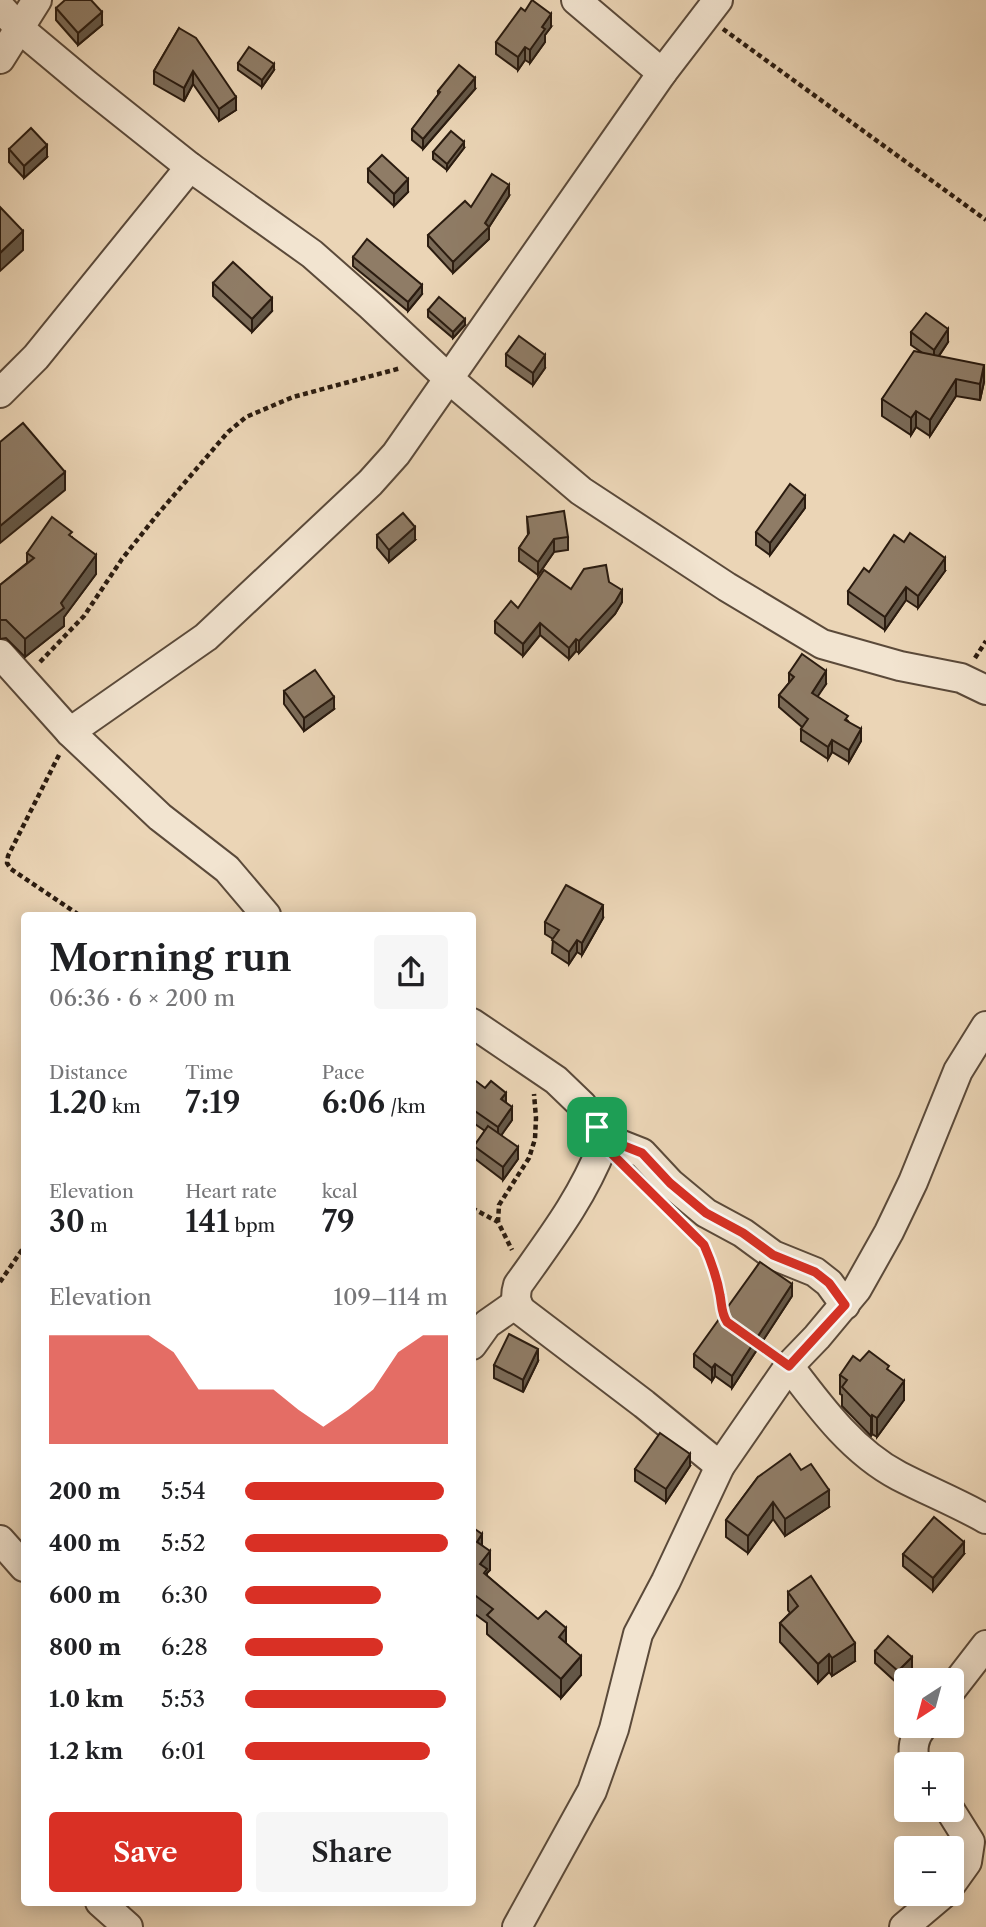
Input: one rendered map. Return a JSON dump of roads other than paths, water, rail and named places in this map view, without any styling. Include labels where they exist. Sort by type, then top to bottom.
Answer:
[{"type":"street","points":[[0,60],[37,0]]},
{"type":"street","points":[[576,0],[662,73]]},
{"type":"street","points":[[0,7],[20,29],[190,167],[312,254],[439,370],[581,491],[786,624],[822,644],[900,666],[961,678],[986,690]]},
{"type":"street","points":[[70,732],[206,637],[370,483],[396,454],[439,370],[712,8]]},
{"type":"street","points":[[0,393],[45,347],[190,167]]},
{"type":"street","points":[[0,654],[70,732],[160,817],[227,869],[263,912]]},
{"type":"street","points":[[476,1026],[556,1080],[582,1105],[597,1127],[614,1142],[642,1153],[670,1183],[706,1213],[743,1233],[773,1255],[815,1272],[829,1283],[845,1305]]},
{"type":"street","points":[[517,1927],[592,1791],[614,1729],[638,1634],[720,1466],[789,1366],[857,1289],[913,1182],[958,1070],[986,1026]]},
{"type":"street","points":[[597,1127],[603,1145],[594,1167],[581,1195],[518,1284],[517,1303],[523,1312],[720,1466]]},
{"type":"street","points":[[476,1339],[487,1324],[517,1303]]},
{"type":"street","points":[[789,1366],[854,1443],[897,1475],[986,1519]]},
{"type":"street","points":[[0,1540],[21,1564]]},
{"type":"street","points":[[964,1674],[986,1646]]},
{"type":"street","points":[[958,1822],[970,1842],[964,1866]]},
{"type":"street","points":[[104,1906],[128,1927]]},
{"type":"street","points":[[904,1927],[929,1906]]}]
